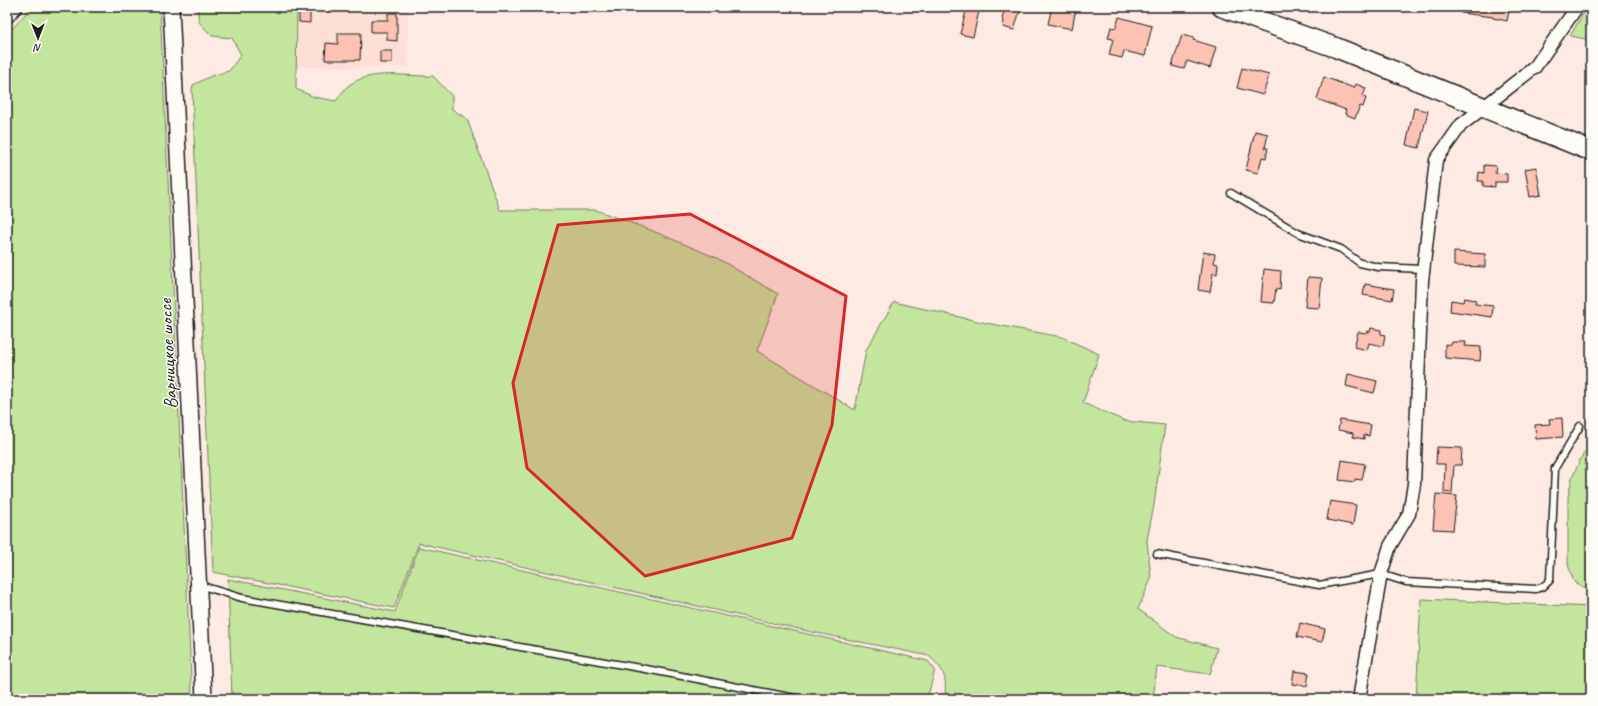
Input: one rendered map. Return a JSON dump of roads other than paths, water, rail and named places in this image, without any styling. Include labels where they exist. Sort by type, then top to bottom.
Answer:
[{"type":"main road","points":[[1222,7],[1337,48],[1483,106],[1591,152]]},
{"type":"street","points":[[7,17],[16,7]]},
{"type":"street","name":"Варницкое шоссе","points":[[171,7],[204,699]]},
{"type":"street","points":[[1359,699],[1381,574],[1390,546],[1409,514],[1414,484],[1423,269],[1436,160],[1462,125],[1483,106],[1534,66],[1577,7]]},
{"type":"lane","points":[[1232,193],[1298,232],[1341,249],[1360,263],[1378,267],[1423,269]]},
{"type":"lane","points":[[1157,554],[1318,585],[1381,574],[1406,582],[1536,589],[1544,586],[1550,580],[1555,468],[1580,426]]},
{"type":"lane","points":[[199,585],[242,598],[650,670],[800,699]]}]
